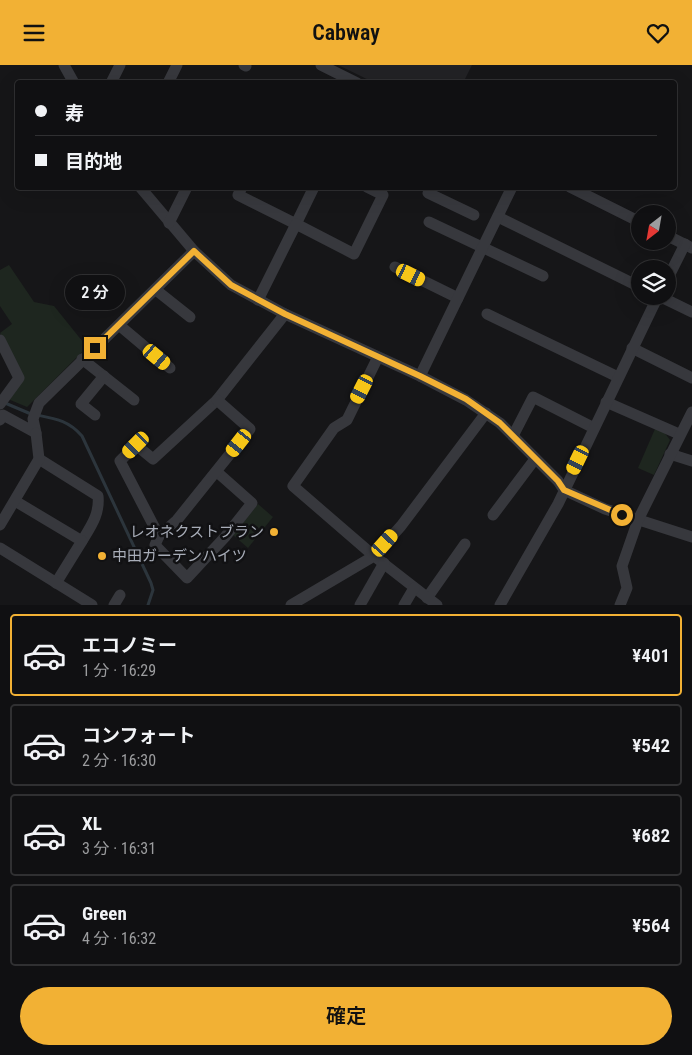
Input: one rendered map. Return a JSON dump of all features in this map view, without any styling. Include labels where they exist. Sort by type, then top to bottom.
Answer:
[{"type":"street","points":[[64,65],[72,80]]},
{"type":"street","points":[[112,80],[120,65]]},
{"type":"street","points":[[170,80],[177,65]]},
{"type":"street","points":[[321,65],[351,80]]},
{"type":"street","points":[[142,190],[194,251],[231,285],[285,314],[466,399],[513,435],[558,481],[564,490],[605,509],[692,537]]},
{"type":"street","points":[[169,223],[186,190]]},
{"type":"street","points":[[240,190],[238,195],[354,254],[383,195],[373,190]]},
{"type":"street","points":[[258,300],[313,190]]},
{"type":"street","points":[[441,199],[445,190]]},
{"type":"street","points":[[420,376],[511,190]]},
{"type":"street","points":[[576,190],[631,218]]},
{"type":"street","points":[[428,193],[474,215]]},
{"type":"street","points":[[498,217],[631,283]]},
{"type":"street","points":[[429,221],[543,276]]},
{"type":"street","points":[[676,240],[688,246],[676,265]]},
{"type":"street","points":[[0,525],[39,459],[35,414],[82,359],[156,290],[194,251]]},
{"type":"street","points":[[395,267],[458,298]]},
{"type":"street","points":[[156,290],[190,317]]},
{"type":"street","points":[[676,304],[692,312]]},
{"type":"street","points":[[500,605],[564,490],[654,305]]},
{"type":"street","points":[[160,536],[120,461],[136,445],[153,459],[218,401],[285,314]]},
{"type":"street","points":[[487,314],[618,377]]},
{"type":"street","points":[[119,325],[170,367]]},
{"type":"street","points":[[0,340],[20,378],[1,410],[36,433]]},
{"type":"street","points":[[632,349],[692,378]]},
{"type":"street","points":[[378,357],[346,421],[334,428],[293,487],[374,556],[437,605]]},
{"type":"street","points":[[82,359],[134,399]]},
{"type":"street","points":[[95,415],[81,404],[104,376]]},
{"type":"street","points":[[513,435],[533,397],[594,428]]},
{"type":"street","points":[[216,471],[252,503],[225,537],[187,578],[155,545],[160,536],[177,520],[216,471],[250,429],[218,401]]},
{"type":"street","points":[[606,402],[679,434]]},
{"type":"street","points":[[620,605],[627,588],[622,566],[638,520],[679,434],[692,412]]},
{"type":"street","points":[[295,604],[374,556],[401,526],[486,413]]},
{"type":"street","points":[[670,454],[692,461]]},
{"type":"street","points":[[39,459],[98,496],[99,508],[97,514],[56,583]]},
{"type":"street","points":[[493,515],[535,459]]},
{"type":"street","points":[[15,501],[82,541]]},
{"type":"street","points":[[427,598],[464,544]]},
{"type":"street","points":[[0,548],[92,605]]},
{"type":"street","points":[[360,605],[384,563]]},
{"type":"street","points":[[404,605],[414,588]]},
{"type":"shaded area","points":[[338,65],[472,65],[464,80],[369,80]]},
{"type":"shaded area","points":[[9,265],[34,302],[54,306],[87,347],[27,407],[8,399],[23,377],[0,333],[12,324],[0,306],[0,270]]},
{"type":"shaded area","points":[[655,429],[664,432],[670,440],[654,475],[638,468]]},
{"type":"shaded area","points":[[258,504],[273,517],[248,548],[233,535]]},
{"type":"waterway","points":[[5,403],[31,414]]},
{"type":"waterway","points":[[37,415],[62,421],[82,436],[151,583],[153,590],[148,605]]},
{"type":"place","name":"レオネクストブラン","points":[[274,532]]},
{"type":"place","name":"中田ガーデンハイツ","points":[[102,556]]},
{"type":"route","points":[[95,348],[194,251],[211,269],[231,285],[285,314],[466,399],[500,423],[558,481],[564,490],[622,515]]}]
